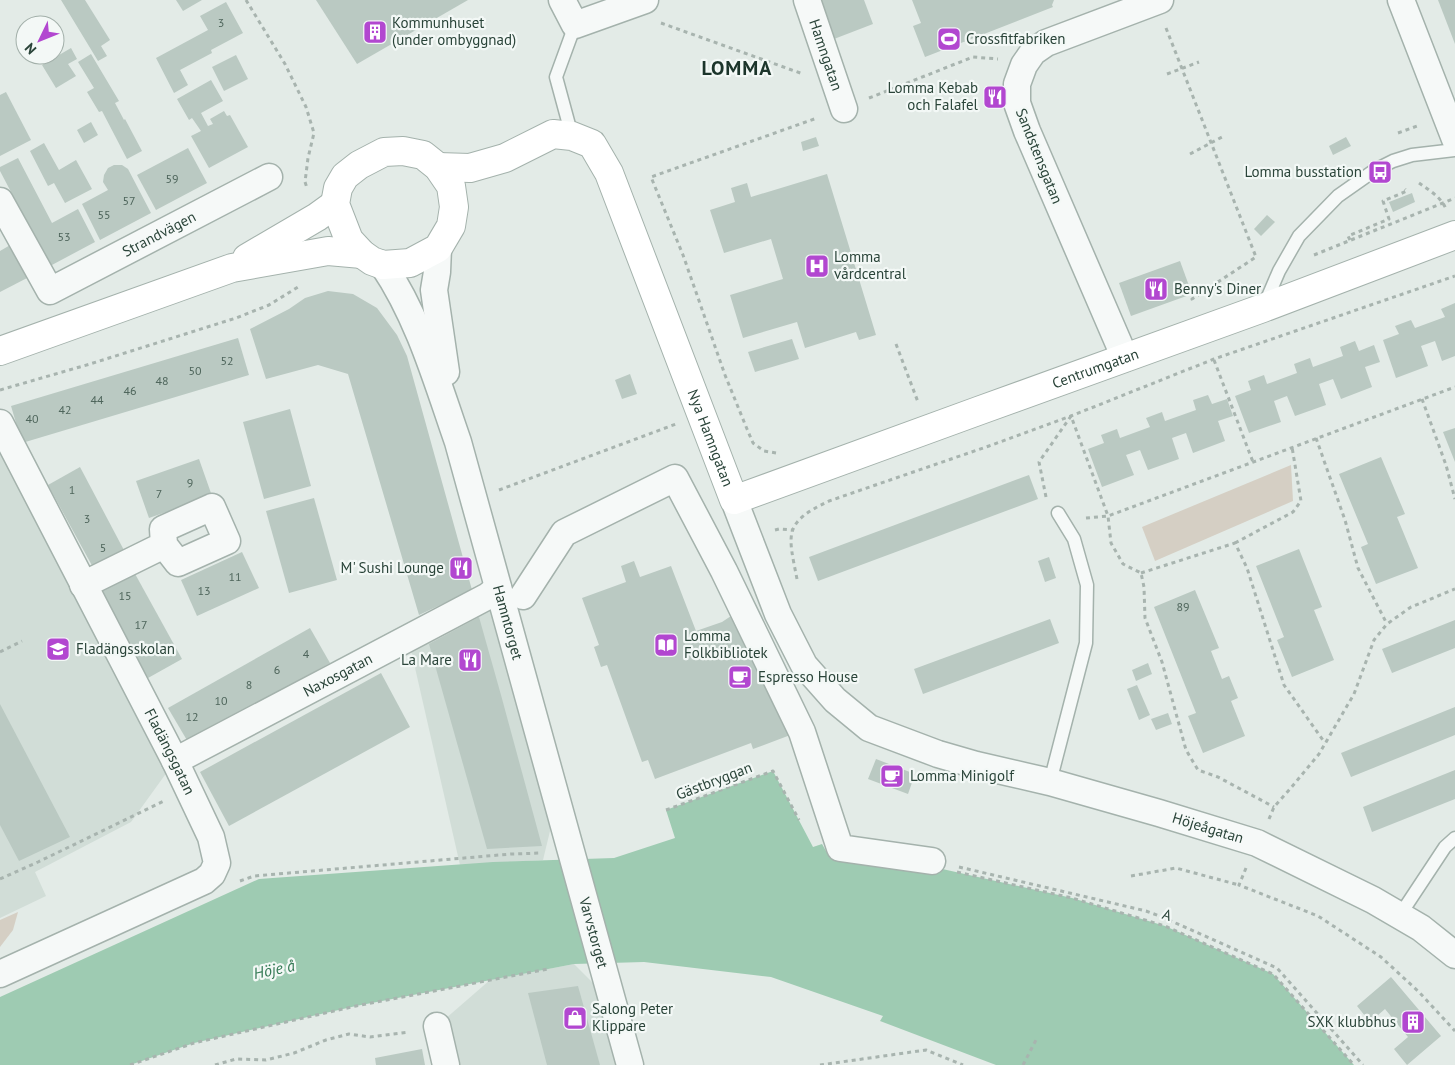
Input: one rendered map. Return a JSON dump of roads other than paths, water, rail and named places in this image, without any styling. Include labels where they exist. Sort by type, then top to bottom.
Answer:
[{"type":"street","points":[[562,0],[575,25],[633,4]]},
{"type":"street","name":"Hamngatan","points":[[807,0],[840,97]]},
{"type":"street","points":[[1401,0],[1455,138]]},
{"type":"street","name":"Sandstensgatan","points":[[1125,358],[1027,131],[1017,103],[1017,84],[1024,66],[1033,52],[1046,44],[1158,1]]},
{"type":"street","name":"Nya Hamngatan","points":[[454,207],[476,179],[505,158],[553,134],[572,136],[592,144],[609,173],[778,614],[804,665],[835,700],[869,728],[938,754]]},
{"type":"street","points":[[0,351],[232,268],[328,251],[372,260],[410,262],[438,248],[451,226],[454,207],[451,186],[438,167],[423,155],[404,151],[384,152],[359,165],[345,176],[326,211],[232,268]]},
{"type":"street","name":"Nya Hamngatan","points":[[438,167],[470,168],[505,158]]},
{"type":"street","name":"Strandvägen","points":[[0,200],[50,291],[269,177]]},
{"type":"street","points":[[326,211],[349,240],[372,260]]},
{"type":"street","name":"Centrumgatan","points":[[734,500],[1263,308],[1455,235]]},
{"type":"street","name":"Hamntorget","points":[[438,248],[434,290],[458,442]]},
{"type":"street","name":"Hamntorget","points":[[372,260],[403,298],[427,353],[458,442],[557,802]]},
{"type":"street","name":"Fladängsgatan","points":[[0,423],[175,761],[211,837],[217,863],[212,874],[204,881],[0,974]]},
{"type":"street","points":[[523,596],[564,533],[675,478],[724,571],[802,732],[840,848],[940,866]]},
{"type":"street","points":[[83,585],[164,545]]},
{"type":"street","name":"Naxosgatan","points":[[175,761],[488,596],[498,588]]},
{"type":"street","name":"Höjeågatan","points":[[938,754],[1050,782],[1159,813],[1262,833],[1421,928],[1455,955]]},
{"type":"street","name":"Varvstorget","points":[[557,802],[630,1065]]},
{"type":"street","points":[[437,1026],[446,1065]]},
{"type":"lane","points":[[572,136],[556,77],[575,25]]},
{"type":"lane","points":[[1263,308],[1279,271],[1299,236],[1338,196],[1375,170],[1393,161],[1412,155],[1455,150]]},
{"type":"lane","points":[[1050,782],[1086,643],[1086,585],[1074,539],[1061,517]]},
{"type":"lane","points":[[1400,915],[1445,847],[1455,838]]},
{"type":"water","name":"Höje å","points":[[773,771],[813,847],[822,844],[830,858],[838,861],[929,866],[1072,898],[1165,926],[1273,974],[1354,1065],[996,1065],[880,1021],[883,1016],[771,977],[644,962],[574,964],[356,1006],[194,1043],[130,1065],[0,1065],[0,997],[259,879],[493,862],[614,858],[675,838],[666,810]]},
{"type":"place","name":"Kommunhuset (under ombyggnad)","points":[[375,32]]},
{"type":"place","name":"Crossfitfabriken","points":[[949,39]]},
{"type":"place","name":"Lomma Kebab och Falafel","points":[[995,97]]},
{"type":"place","name":"Lomma busstation","points":[[1380,172]]},
{"type":"place","name":"Lomma vårdcentral","points":[[817,266]]},
{"type":"place","name":"Benny's Diner","points":[[1156,289]]},
{"type":"place","name":"M' Sushi Lounge","points":[[461,568]]},
{"type":"place","name":"Lomma Folkbibliotek","points":[[666,645]]},
{"type":"place","name":"Fladängsskolan","points":[[58,649]]},
{"type":"place","name":"La Mare","points":[[470,660]]},
{"type":"place","name":"Espresso House","points":[[740,677]]},
{"type":"place","name":"Lomma Minigolf","points":[[892,776]]},
{"type":"place","name":"Salong Peter Klippare","points":[[575,1018]]},
{"type":"place","name":"SXK klubbhus","points":[[1413,1022]]},
{"type":"district","name":"LOMMA","points":[[737,68]]}]
